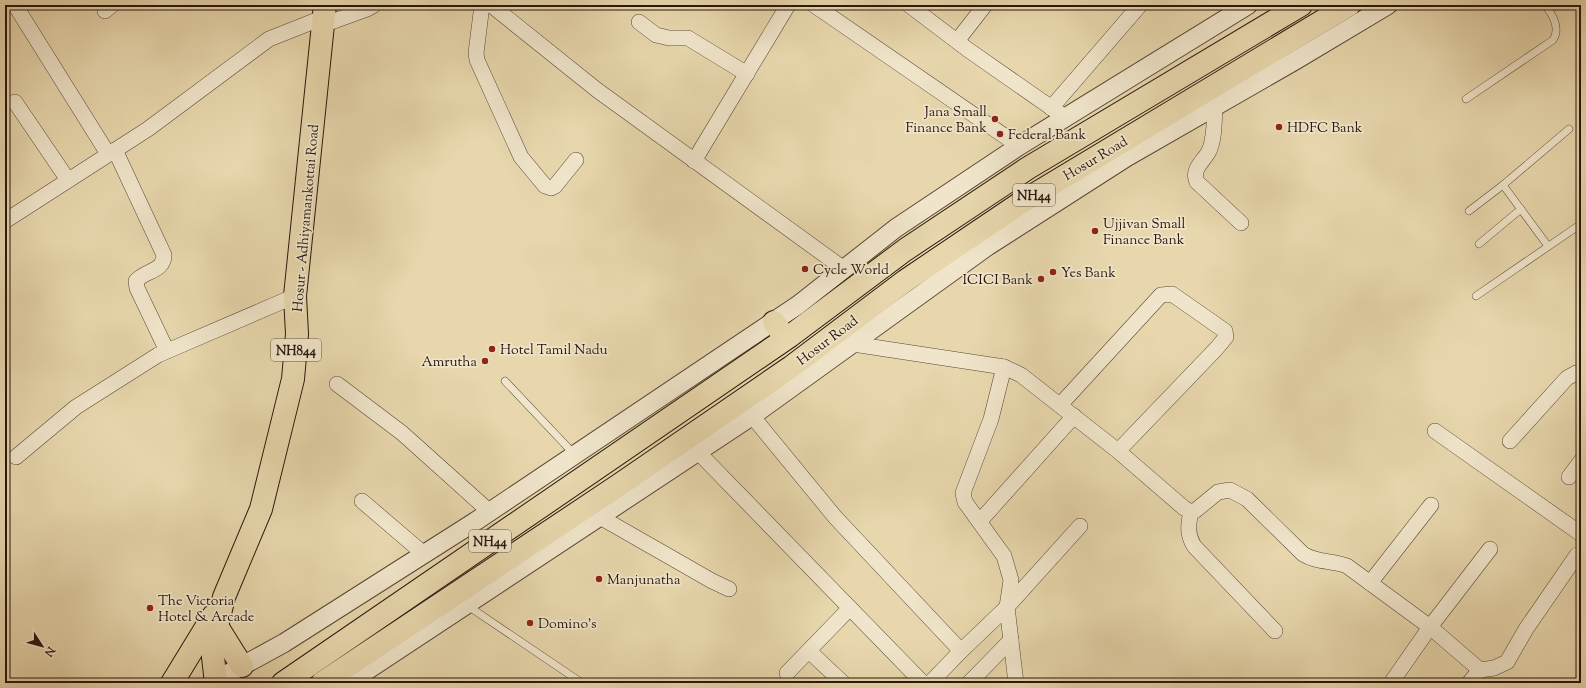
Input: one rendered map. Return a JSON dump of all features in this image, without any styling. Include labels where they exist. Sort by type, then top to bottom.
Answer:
[{"type":"highway","name":"Hosur Road","points":[[783,332],[1028,168],[1301,5]]},
{"type":"highway","name":"Hosur Road","points":[[793,372],[905,281],[1022,202],[1349,5]]},
{"type":"highway","name":"Hosur - Adhiyamankottai Road","points":[[214,682],[213,642],[224,597],[261,509],[293,379],[297,334],[295,296],[323,16]]},
{"type":"highway","name":"NH44","points":[[282,683],[783,332]]},
{"type":"highway","name":"NH44","points":[[322,683],[619,485],[793,372]]},
{"type":"highway","points":[[172,683],[224,597]]},
{"type":"highway","points":[[217,626],[242,666]]},
{"type":"street","points":[[15,5],[112,152],[164,255],[164,261],[160,267],[140,277],[136,281],[137,288],[167,351]]},
{"type":"street","points":[[6,219],[112,152],[186,102],[268,40],[323,16],[367,9],[374,5]]},
{"type":"street","points":[[482,5],[476,53],[477,60],[521,157],[545,186],[551,188],[555,186],[576,160]]},
{"type":"street","points":[[491,5],[597,90],[844,269]]},
{"type":"street","points":[[694,161],[788,5]]},
{"type":"street","points":[[814,5],[1019,146]]},
{"type":"street","points":[[909,5],[1066,118]]},
{"type":"street","points":[[957,41],[985,5]]},
{"type":"street","points":[[1051,108],[1140,5]]},
{"type":"street","points":[[214,682],[309,627],[490,512],[575,455],[783,332],[798,305],[896,228],[1019,146],[1248,5]]},
{"type":"street","points":[[348,683],[752,416],[793,372],[853,344],[988,246],[1127,157],[1388,5]]},
{"type":"street","points":[[639,22],[656,35],[669,38],[688,38],[747,74]]},
{"type":"street","points":[[14,102],[68,180]]},
{"type":"street","points":[[1215,106],[1212,143],[1209,151],[1195,172],[1195,177],[1198,182],[1241,223]]},
{"type":"street","points":[[1060,405],[1161,295],[1172,294],[1225,331],[1226,336],[1216,350],[1118,452]]},
{"type":"street","points":[[16,458],[76,407],[167,351],[295,296]]},
{"type":"street","points":[[853,344],[1004,366],[1020,375],[1060,405],[1191,512]]},
{"type":"street","points":[[1004,366],[991,418],[963,493],[965,502],[1004,556],[1011,580],[1007,607],[1016,683]]},
{"type":"street","points":[[1510,441],[1567,378],[1576,373],[1581,375]]},
{"type":"street","points":[[337,384],[402,433],[490,512]]},
{"type":"street","points":[[752,416],[835,517],[911,599],[961,651],[962,650]]},
{"type":"street","points":[[980,521],[1074,416]]},
{"type":"street","points":[[1436,431],[1581,534]]},
{"type":"street","points":[[698,452],[923,683]]},
{"type":"street","points":[[1569,477],[1581,461]]},
{"type":"street","points":[[1191,512],[1196,510],[1218,492],[1230,490],[1247,498],[1312,560],[1338,562],[1347,566],[1430,627],[1480,670]]},
{"type":"street","points":[[362,501],[424,554]]},
{"type":"street","points":[[1370,583],[1431,505]]},
{"type":"street","points":[[1191,512],[1188,524],[1190,538],[1194,546],[1275,631]]},
{"type":"street","points":[[600,517],[712,581],[729,589]]},
{"type":"street","points":[[930,683],[1007,607],[1080,526]]},
{"type":"street","points":[[1391,683],[1430,627],[1490,549]]},
{"type":"street","points":[[1470,683],[1480,670],[1494,668],[1507,662],[1526,629],[1580,555]]},
{"type":"street","points":[[787,673],[850,608]]},
{"type":"street","points":[[969,683],[1011,640]]},
{"type":"street","points":[[809,651],[843,683]]},
{"type":"lane","points":[[1466,99],[1553,40],[1557,34],[1557,28],[1553,17],[1545,5]]},
{"type":"lane","points":[[1469,211],[1503,185],[1569,129]]},
{"type":"lane","points":[[1503,185],[1548,246]]},
{"type":"lane","points":[[1479,244],[1521,209]]},
{"type":"lane","points":[[1476,296],[1581,224]]},
{"type":"lane","points":[[505,381],[575,455]]},
{"type":"lane","points":[[466,605],[582,683]]},
{"type":"place","name":"Jana Small Finance Bank","points":[[995,119]]},
{"type":"place","name":"HDFC Bank","points":[[1279,127]]},
{"type":"place","name":"Federal Bank","points":[[1000,134]]},
{"type":"place","name":"Ujjivan Small Finance Bank","points":[[1095,231]]},
{"type":"place","name":"Cycle World","points":[[805,269]]},
{"type":"place","name":"Yes Bank","points":[[1053,272]]},
{"type":"place","name":"ICICI Bank","points":[[1041,279]]},
{"type":"place","name":"Hotel Tamil Nadu","points":[[492,349]]},
{"type":"place","name":"Amrutha","points":[[485,361]]},
{"type":"place","name":"Manjunatha","points":[[599,579]]},
{"type":"place","name":"The Victoria Hotel & Arcade","points":[[150,608]]},
{"type":"place","name":"Domino's","points":[[530,623]]}]
